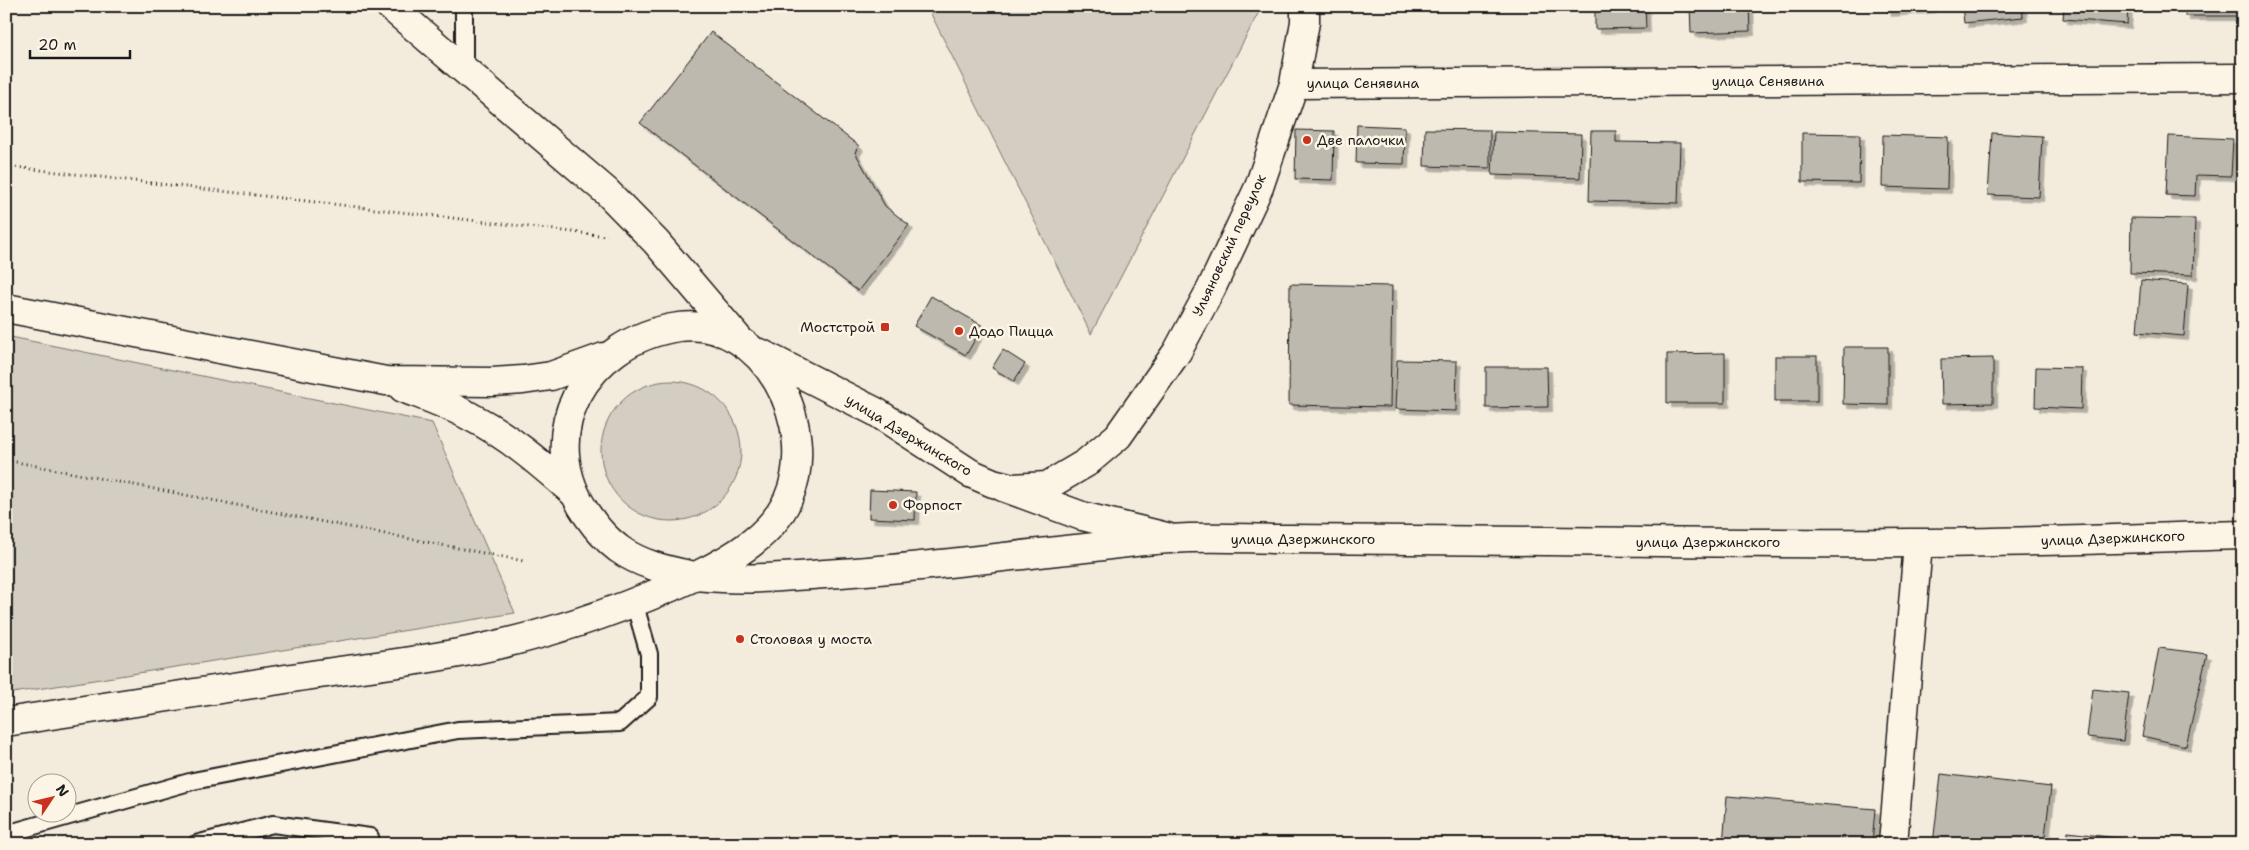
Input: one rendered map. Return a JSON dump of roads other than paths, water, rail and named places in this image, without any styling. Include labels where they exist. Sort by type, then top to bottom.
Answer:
[{"type":"main road","points":[[6,722],[467,651],[550,631],[634,602],[696,576],[727,560],[752,543],[776,520],[791,493],[798,459],[795,425],[784,395],[770,370],[656,242],[607,192],[390,6]]},
{"type":"main road","name":"Ульяновский переулок","points":[[1118,436],[1178,352],[1211,288],[1259,186],[1294,84],[1305,22],[1305,6]]},
{"type":"main road","name":"улица Сенявина","points":[[1294,84],[2243,78]]},
{"type":"main road","points":[[6,308],[386,381],[475,382],[523,380],[550,376],[610,354]]},
{"type":"main road","name":"улица Дзержинского","points":[[610,354],[641,338],[672,328],[695,326],[714,329],[876,412],[970,473],[993,483],[1013,488],[1047,486],[1086,463],[1118,436]]},
{"type":"main road","points":[[610,354],[587,378],[571,407],[564,437],[566,472],[581,506],[599,531],[624,553],[659,568],[696,576],[742,579],[876,571],[1174,538]]},
{"type":"main road","points":[[386,381],[472,417],[534,459],[575,494]]},
{"type":"main road","points":[[993,483],[1082,516],[1174,538]]},
{"type":"main road","name":"улица Дзержинского","points":[[1174,538],[1918,544],[2243,535]]},
{"type":"main road","points":[[1893,844],[1918,544]]},
{"type":"lane","points":[[464,6],[464,69]]},
{"type":"lane","points":[[6,834],[193,781],[458,730],[620,723],[649,696],[649,654],[634,602]]},
{"type":"lane","points":[[196,844],[273,824],[370,837]]},
{"type":"place","name":"Две палочки","points":[[1307,140]]},
{"type":"place","name":"Мостстрой","points":[[885,327]]},
{"type":"place","name":"Додо Пицца","points":[[959,331]]},
{"type":"place","name":"Форпост","points":[[893,505]]},
{"type":"place","name":"Столовая у моста","points":[[740,639]]}]
